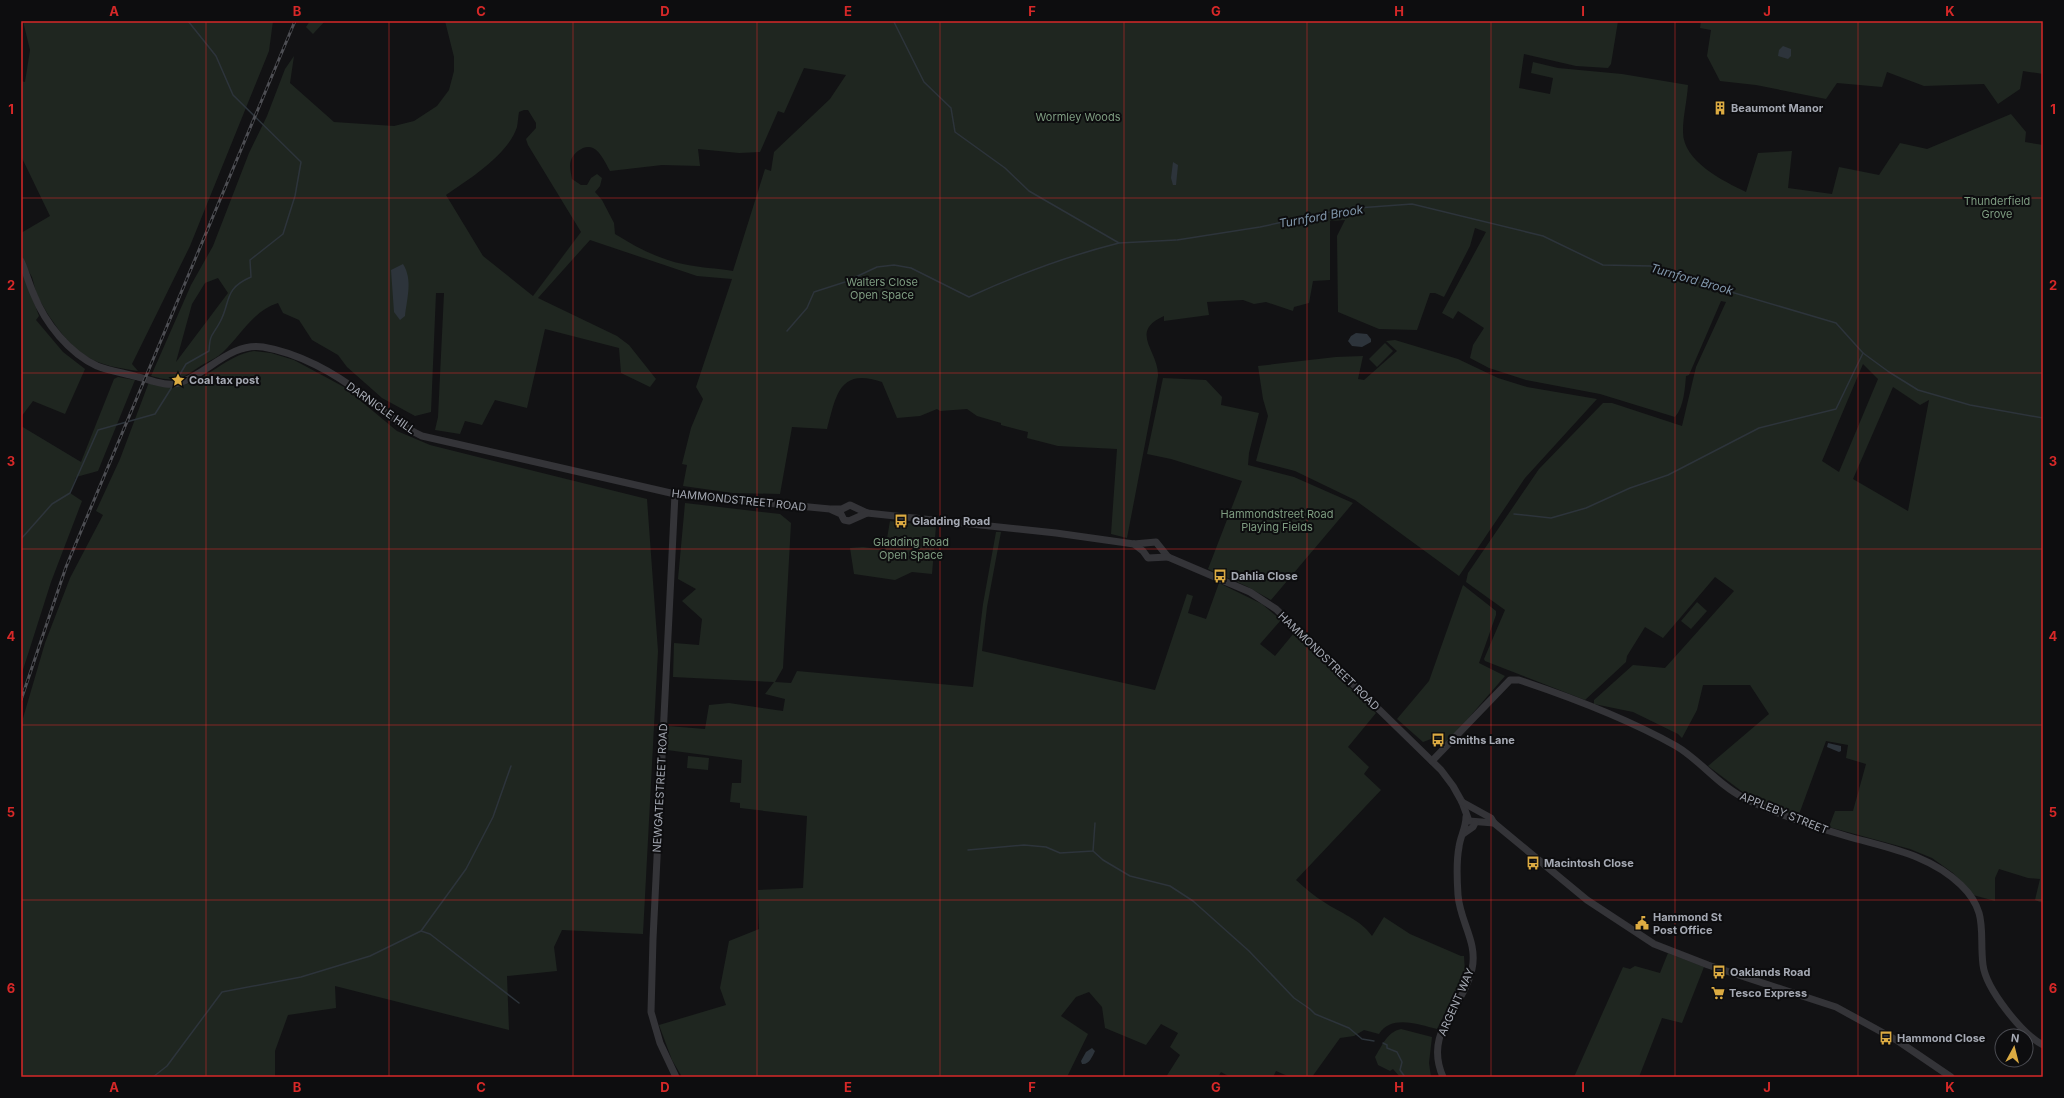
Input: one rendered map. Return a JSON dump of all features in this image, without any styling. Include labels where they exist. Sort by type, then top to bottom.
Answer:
[{"type":"street","name":"DARNICLE HILL","points":[[21,261],[44,314],[71,349],[86,360],[98,366],[150,380],[178,384],[229,354],[242,349],[255,346],[276,350],[303,359],[338,378],[363,394],[400,424],[422,436],[648,488]]},
{"type":"street","name":"HAMMONDSTREET ROAD","points":[[648,488],[675,494],[841,511],[850,505],[856,513]]},
{"type":"street","name":"NEWGATESTREET ROAD","points":[[675,494],[653,932],[651,1012],[660,1043],[676,1077]]},
{"type":"street","name":"HAMMONDSTREET ROAD","points":[[841,511],[846,521],[852,521],[856,513]]},
{"type":"street","name":"HAMMONDSTREET ROAD","points":[[856,513],[1056,533],[1134,544],[1156,542],[1168,557],[1250,592],[1276,609],[1432,761],[1448,779],[1462,802],[1466,816]]},
{"type":"street","points":[[1144,551],[1147,543]]},
{"type":"street","name":"HAMMONDSTREET ROAD","points":[[1134,544],[1144,551],[1148,558],[1168,557]]},
{"type":"street","points":[[1157,558],[1161,549]]},
{"type":"street","name":"APPLEBY STREET","points":[[1432,761],[1510,680],[1519,680],[1588,704],[1648,732],[1685,752],[1737,794],[1764,807],[1828,831],[1925,860],[1958,882],[1973,901],[1982,927],[1983,966],[1988,982],[2024,1029],[2043,1045]]},
{"type":"street","name":"HAMMONDSTREET ROAD","points":[[1462,802],[1491,818],[1494,823],[1587,900],[1654,944],[1708,965],[1836,1007],[1898,1041],[1951,1077]]},
{"type":"street","points":[[1463,834],[1473,827],[1476,822],[1481,815],[1475,809],[1468,811],[1466,816],[1471,822],[1476,822],[1494,823]]},
{"type":"street","name":"ARGENT WAY","points":[[1442,1077],[1438,1057],[1440,1036],[1470,974],[1473,961],[1470,935],[1458,897],[1458,851],[1466,816]]},
{"type":"green space","points":[[23,21],[273,21],[269,51],[190,246],[132,364],[138,371],[98,362],[79,351],[65,338],[42,305],[37,295],[32,277],[20,253],[21,233],[50,216],[21,156],[21,81],[25,82],[30,50]]},
{"type":"green space","points":[[310,21],[325,21],[313,34],[306,27]]},
{"type":"green space","points":[[445,21],[1618,21],[1611,64],[1608,68],[1576,66],[1524,54],[1519,88],[1550,94],[1553,78],[1531,73],[1533,62],[1558,68],[1622,74],[1688,85],[1683,131],[1684,142],[1689,152],[1696,161],[1706,169],[1726,182],[1746,192],[1758,153],[1792,151],[1788,188],[1832,194],[1839,167],[1879,175],[1900,143],[1927,149],[2011,114],[2026,132],[2025,142],[2043,145],[2043,903],[2035,900],[2040,879],[2028,878],[1999,869],[1995,878],[1995,901],[1973,895],[1953,873],[1932,858],[1910,849],[1829,827],[1835,811],[1853,811],[1866,764],[1846,758],[1848,745],[1826,741],[1798,817],[1752,799],[1708,766],[1769,714],[1750,685],[1703,685],[1697,710],[1682,738],[1678,734],[1633,712],[1594,704],[1594,700],[1633,665],[1665,668],[1734,591],[1715,577],[1663,638],[1645,627],[1627,656],[1626,662],[1585,700],[1485,661],[1484,659],[1505,610],[1466,582],[1468,573],[1539,469],[1603,403],[1612,403],[1682,426],[1696,367],[1726,302],[1721,301],[1689,375],[1686,376],[1682,403],[1675,417],[1600,394],[1526,380],[1489,368],[1470,358],[1473,345],[1484,328],[1458,311],[1453,319],[1442,313],[1486,232],[1475,228],[1470,246],[1444,297],[1435,293],[1430,293],[1417,330],[1379,329],[1338,312],[1337,236],[1345,220],[1330,221],[1330,280],[1313,281],[1309,303],[1294,307],[1293,311],[1266,302],[1254,304],[1243,300],[1207,302],[1209,315],[1164,321],[1164,316],[1153,322],[1148,329],[1147,335],[1148,343],[1157,367],[1158,376],[1127,538],[1111,534],[1117,449],[1058,446],[1027,438],[1028,432],[1001,425],[1001,423],[977,416],[967,409],[940,411],[937,409],[920,416],[897,418],[882,382],[868,378],[857,378],[848,382],[842,388],[833,406],[827,429],[792,427],[780,494],[733,493],[683,486],[687,465],[682,464],[691,428],[703,399],[696,387],[732,279],[697,276],[590,240],[538,298],[617,336],[629,345],[656,379],[650,387],[621,373],[619,348],[545,329],[527,408],[495,400],[482,425],[465,421],[460,434],[435,430],[438,417],[444,293],[436,293],[431,412],[415,416],[382,398],[347,367],[338,355],[312,340],[299,320],[283,313],[278,303],[269,306],[255,317],[216,358],[183,377],[173,380],[151,376],[191,285],[213,246],[249,153],[267,116],[285,69],[294,56],[290,83],[334,122],[394,126],[414,121],[437,106],[449,90],[454,71],[454,57]],"holes":[[[804,68],[846,75],[830,99],[774,152],[771,171],[765,169],[733,271],[674,262],[656,256],[615,234],[614,223],[602,200],[595,192],[600,186],[602,178],[597,174],[591,178],[587,185],[581,185],[572,179],[570,167],[572,157],[577,152],[587,147],[593,148],[598,152],[610,171],[662,165],[700,166],[698,149],[739,153],[760,152],[778,111],[784,113]],[[528,110],[536,123],[536,128],[526,139],[528,145],[581,232],[533,296],[483,256],[446,195],[466,182],[497,157],[512,137],[517,127],[519,112]],[[218,278],[228,293],[176,362],[192,304],[205,283]],[[1863,364],[1878,379],[1839,472],[1822,461]],[[1893,387],[1920,405],[1929,400],[1908,511],[1853,479]]]},
{"type":"green space","points":[[1701,21],[2043,21],[2043,74],[2023,71],[2020,89],[1998,104],[1984,84],[1924,86],[1887,72],[1882,87],[1837,83],[1826,99],[1756,85],[1720,81],[1707,56],[1711,30],[1700,28]]},
{"type":"green space","points":[[21,268],[39,316],[36,320],[63,352],[85,369],[65,414],[33,401],[21,417]]},
{"type":"green space","points":[[1395,340],[1458,359],[1498,378],[1527,387],[1597,399],[1525,478],[1459,576],[1355,500],[1295,471],[1256,461],[1268,416],[1263,399],[1258,366],[1336,357],[1363,356],[1358,379],[1364,380],[1397,351],[1386,341]]},
{"type":"green space","points":[[1385,343],[1393,351],[1377,367],[1369,359]]},
{"type":"green space","points":[[254,351],[271,353],[294,360],[344,387],[397,431],[430,445],[647,499],[658,651],[643,934],[562,930],[554,947],[557,971],[507,976],[509,1030],[335,986],[336,1008],[288,1015],[275,1051],[275,1077],[21,1077],[21,725],[45,643],[70,578],[103,515],[96,511],[120,459],[149,382],[179,386],[199,379],[234,357]]},
{"type":"green space","points":[[118,377],[135,380],[98,471],[76,477],[70,493],[82,501],[51,582],[21,676],[21,426],[81,462],[114,379]]},
{"type":"green space","name":"Hammondstreet Road Playing Fields","points":[[1163,378],[1206,380],[1222,397],[1221,405],[1259,413],[1249,453],[1248,465],[1294,477],[1353,503],[1271,600],[1246,586],[1208,569],[1242,481],[1171,459],[1147,454]]},
{"type":"green space","points":[[685,503],[780,514],[791,523],[783,668],[775,682],[791,683],[797,671],[973,687],[983,604],[996,532],[1001,532],[987,607],[982,651],[1155,690],[1187,594],[1193,596],[1188,613],[1206,619],[1219,583],[1262,604],[1281,620],[1260,644],[1275,656],[1294,633],[1376,713],[1348,747],[1369,767],[1364,774],[1381,790],[1296,880],[1320,900],[1362,925],[1372,936],[1384,917],[1410,934],[1464,956],[1465,973],[1437,1029],[1406,1022],[1391,1024],[1384,1028],[1379,1034],[1364,1030],[1354,1036],[1340,1038],[1312,1077],[1290,1077],[1276,1071],[1273,1077],[1230,1077],[1221,1072],[1218,1077],[1166,1077],[1180,1055],[1170,1047],[1178,1033],[1161,1024],[1146,1045],[1105,1028],[1102,1007],[1089,992],[1076,997],[1061,1016],[1088,1034],[1067,1077],[682,1077],[672,1060],[659,1025],[726,1005],[720,988],[729,941],[759,929],[758,890],[803,888],[807,816],[740,808],[740,803],[730,802],[732,783],[741,783],[742,760],[667,750],[668,726],[705,729],[709,705],[729,703],[783,711],[785,699],[765,694],[774,682],[673,677],[674,643],[699,645],[702,619],[682,601],[696,589],[678,579]]},
{"type":"green space","name":"Gladding Road Open Space","points":[[890,521],[936,526],[932,574],[912,572],[895,580],[854,574],[850,548],[863,547],[885,550]]},
{"type":"green space","points":[[1463,585],[1496,611],[1496,615],[1479,663],[1505,676],[1446,744],[1431,739],[1423,742],[1397,719],[1429,681]]},
{"type":"green space","points":[[1697,602],[1707,611],[1691,629],[1681,621]]},
{"type":"green space","points":[[688,756],[709,758],[708,770],[687,768]]},
{"type":"green space","points":[[1668,953],[1704,967],[1682,1023],[1662,1018],[1639,1077],[1574,1077],[1623,967],[1630,969],[1635,966],[1660,973]]},
{"type":"green space","points":[[1401,1029],[1432,1037],[1429,1063],[1431,1077],[1400,1077],[1393,1069],[1390,1071],[1378,1065],[1375,1057],[1388,1036]]},
{"type":"shaded area","points":[[1783,46],[1791,49],[1791,56],[1788,59],[1778,56],[1779,50]]},
{"type":"shaded area","points":[[1173,162],[1178,165],[1176,185],[1173,185],[1171,178]]},
{"type":"shaded area","points":[[403,264],[409,283],[405,316],[400,320],[394,312],[391,270]]},
{"type":"shaded area","points":[[1356,333],[1367,334],[1371,339],[1371,342],[1362,347],[1352,346],[1348,341],[1351,336]]},
{"type":"shaded area","points":[[1828,743],[1841,746],[1841,751],[1839,752],[1827,747]]},
{"type":"shaded area","points":[[1092,1048],[1095,1051],[1091,1058],[1087,1063],[1082,1064],[1081,1061],[1086,1052]]},
{"type":"waterway","points":[[176,381],[186,364],[209,351],[212,335],[220,322],[229,296],[236,286],[251,277],[250,260],[283,234],[295,196],[301,162],[233,95],[216,56],[188,21]]},
{"type":"waterway","name":"Turnford Brook","points":[[894,22],[924,82],[951,108],[955,132],[1005,168],[1029,191],[1119,243],[1176,240]]},
{"type":"waterway","name":"Turnford Brook","points":[[1177,240],[1260,227],[1344,209],[1412,204],[1543,236],[1603,265],[1651,266],[1704,284],[1836,323],[1863,353],[1889,372],[1918,390],[1970,405],[2043,418]]},
{"type":"waterway","points":[[787,331],[807,308],[814,292],[845,282],[877,267],[894,265],[911,268],[969,297],[1042,267],[1119,243]]},
{"type":"waterway","points":[[1514,514],[1551,518],[1586,508],[1630,488],[1668,475],[1759,428],[1836,409],[1863,353]]},
{"type":"waterway","points":[[21,539],[52,504],[70,493],[98,430],[155,414],[172,387]]},
{"type":"waterway","points":[[153,1077],[167,1066],[222,992],[301,977],[370,956],[421,931],[466,869],[493,817],[511,766]]},
{"type":"waterway","points":[[968,850],[1024,845],[1046,847],[1060,853],[1093,851],[1095,823]]},
{"type":"waterway","points":[[1093,851],[1103,860],[1130,876],[1170,886],[1193,901],[1249,951],[1294,998],[1315,1014],[1349,1028],[1362,1039],[1374,1041]]},
{"type":"waterway","points":[[421,931],[430,934],[519,1003]]},
{"type":"waterway","points":[[1383,1043],[1387,1045],[1387,1048],[1397,1052],[1402,1062],[1400,1070],[1405,1077]]},
{"type":"railway","points":[[21,700],[66,567],[295,21]]},
{"type":"place","name":"Beaumont Manor","points":[[1720,108]]},
{"type":"place","name":"Coal tax post","points":[[178,380]]},
{"type":"place","name":"Gladding Road","points":[[901,521]]},
{"type":"place","name":"Dahlia Close","points":[[1220,576]]},
{"type":"place","name":"Smiths Lane","points":[[1438,740]]},
{"type":"place","name":"Macintosh Close","points":[[1533,863]]},
{"type":"place","name":"Hammond St Post Office","points":[[1642,923]]},
{"type":"place","name":"Oaklands Road","points":[[1719,972]]},
{"type":"place","name":"Tesco Express","points":[[1718,993]]},
{"type":"place","name":"Hammond Close","points":[[1886,1038]]},
{"type":"park label","name":"Wormley Woods","points":[[1078,117]]},
{"type":"park label","name":"Thunderfield Grove","points":[[1997,207]]},
{"type":"park label","name":"Walters Close Open Space","points":[[882,288]]}]
